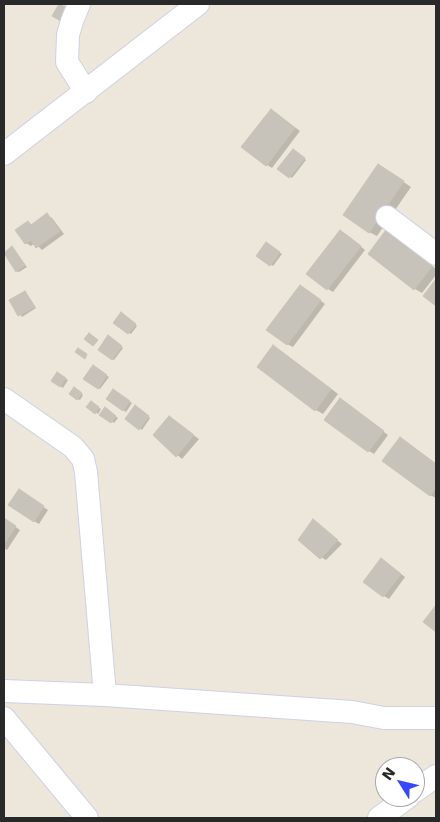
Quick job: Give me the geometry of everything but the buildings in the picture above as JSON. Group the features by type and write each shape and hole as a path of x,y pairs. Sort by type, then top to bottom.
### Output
{"street":[{"path":"79,4 68,35 67,62 86,92"},
{"path":"4,154 86,92 186,7"},
{"path":"387,217 436,254"},
{"path":"4,400 73,447 83,459 86,472 105,694"},
{"path":"4,691 105,694 352,712 384,718 436,718"},
{"path":"4,718 87,818"},
{"path":"425,784 436,776"},
{"path":"379,818 394,807"}]}
